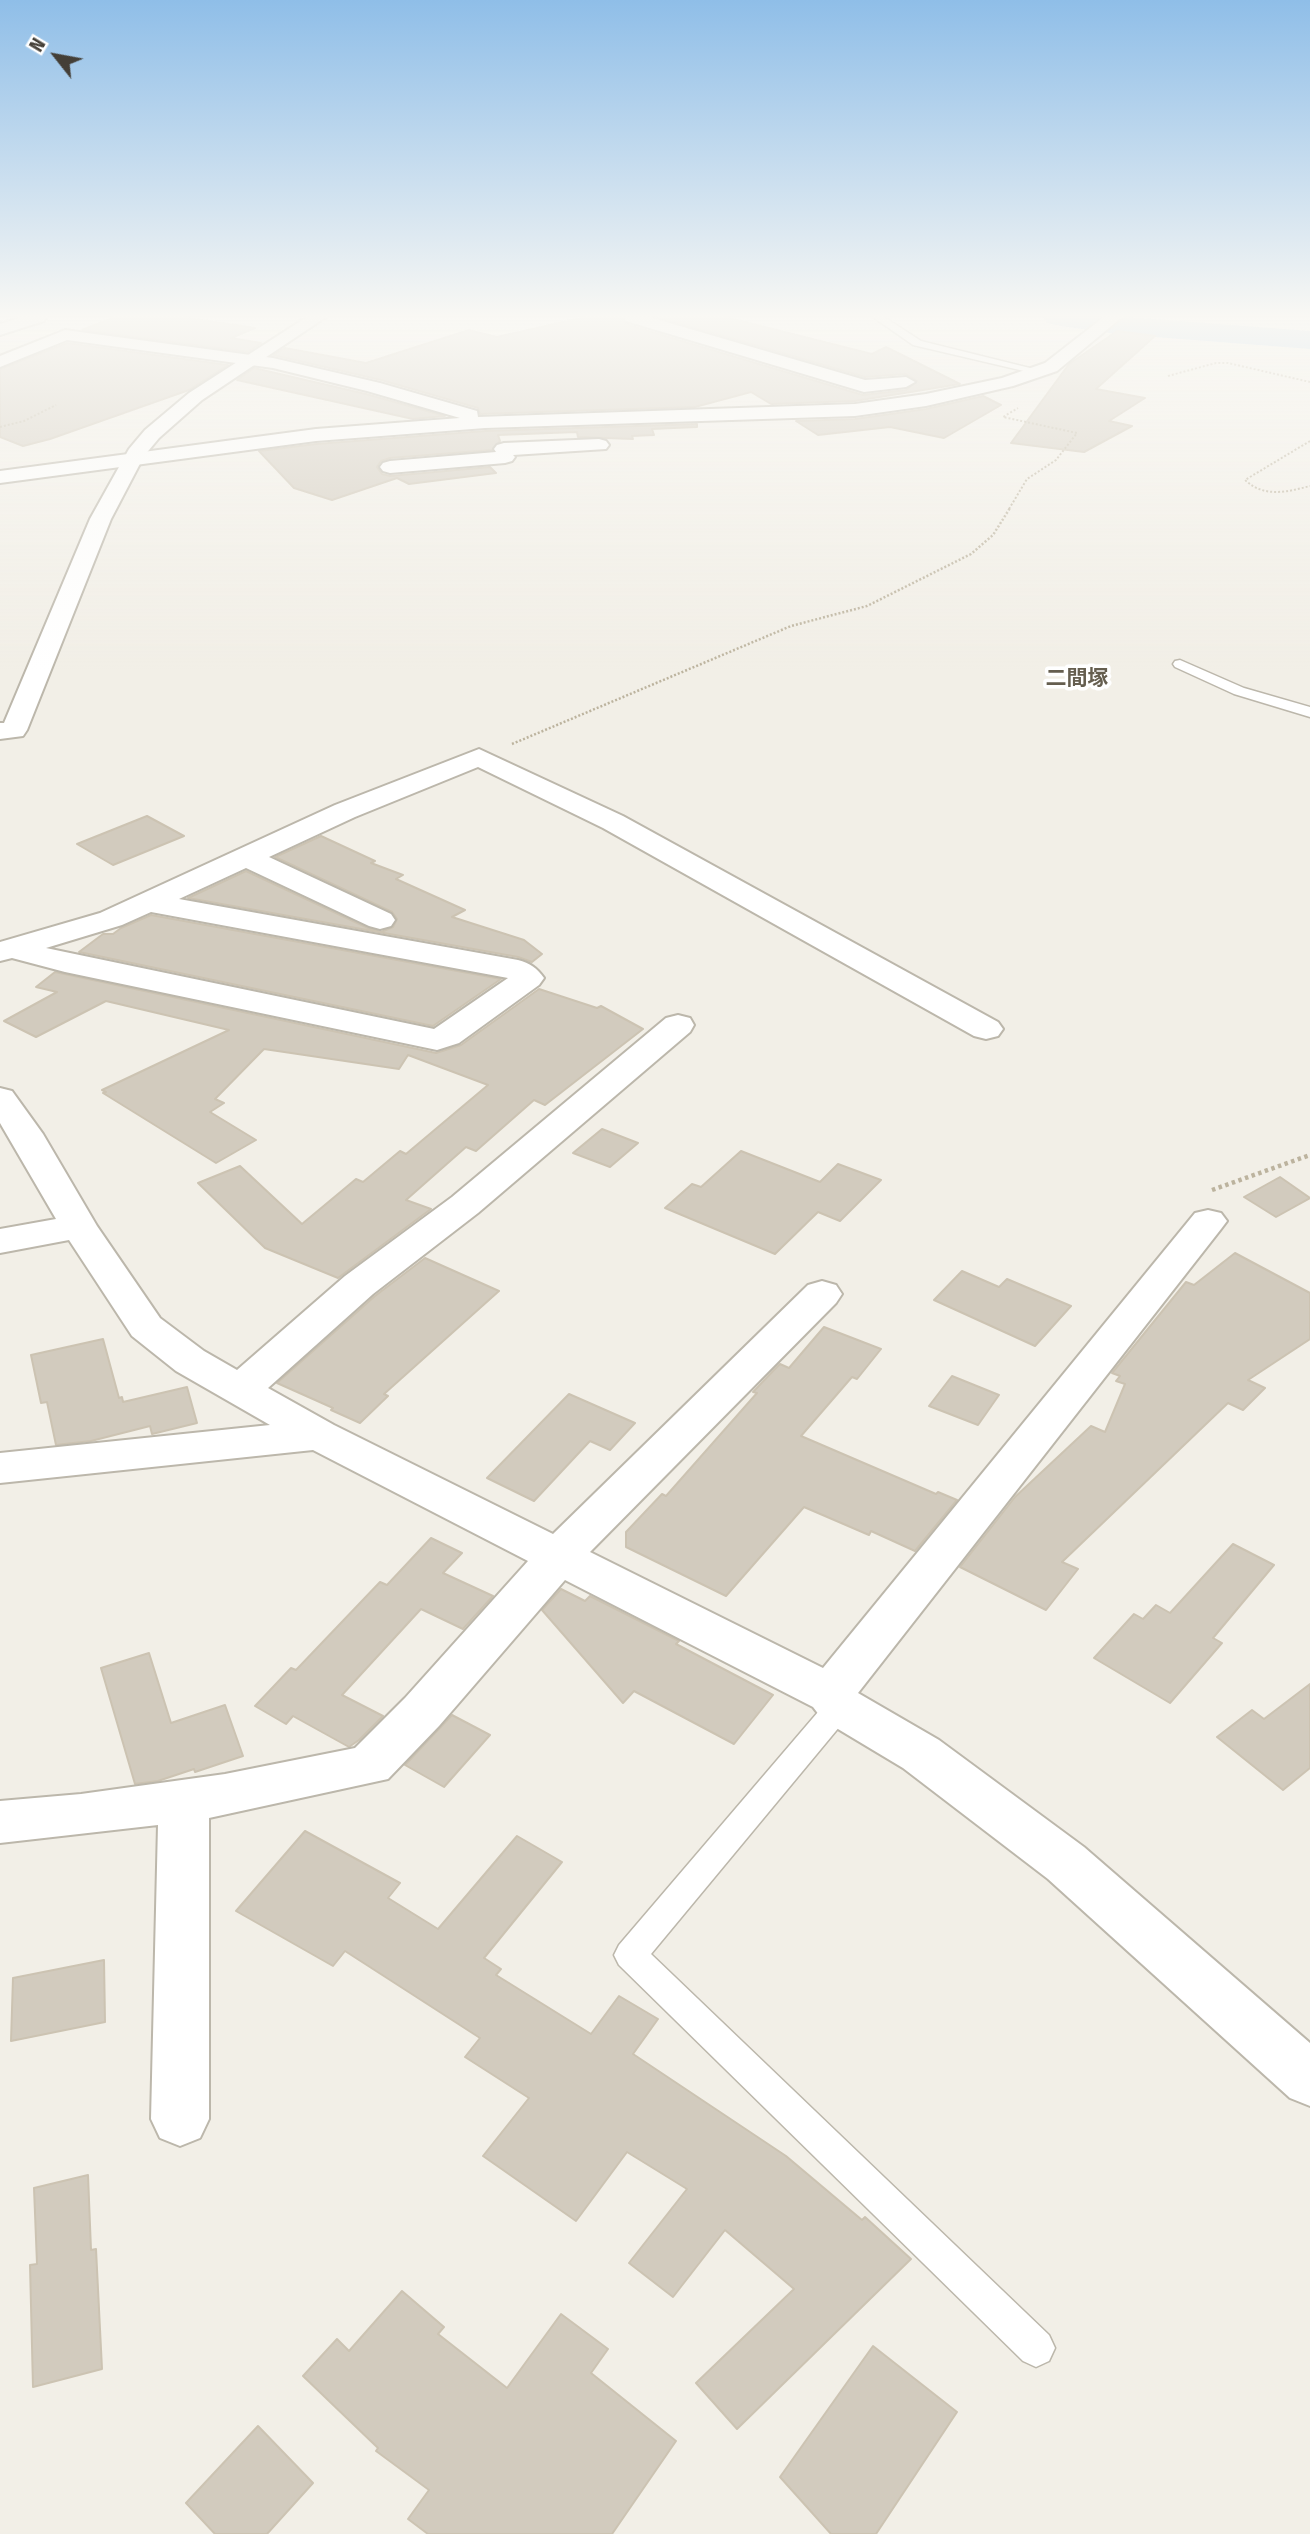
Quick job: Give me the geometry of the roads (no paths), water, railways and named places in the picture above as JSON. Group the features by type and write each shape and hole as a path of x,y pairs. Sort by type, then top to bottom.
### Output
{"street":[{"path":"0,731 14,730 101,520 134,458 154,435"},
{"path":"0,477 314,435"},
{"path":"362,435 406,485"},
{"path":"497,435 506,459"},
{"path":"390,467 506,459 599,445"},
{"path":"6,951 111,919 356,806 479,757 613,822 986,1029"},
{"path":"244,856 380,920"},
{"path":"6,951 437,1040 447,1036 528,978 517,970 147,902"},
{"path":"241,1389 359,1285 465,1205 678,1025"},
{"path":"0,1098 25,1134 79,1227 146,1327 190,1361 319,1435 835,1700 921,1754 1066,1863 1305,2066"},
{"path":"835,1700 1208,1221"},
{"path":"0,1241 79,1227"},
{"path":"0,1822 80,1815 184,1801 370,1765 422,1712 559,1556 822,1294"},
{"path":"0,1468 319,1435"},
{"path":"180,2119 184,1801"}],"lane":[{"path":"1180,664 1239,691 1310,712"},
{"path":"835,1700 630,1955 1037,2348"}],"district":[{"name":"二間塚","path":"1077,679"}]}
